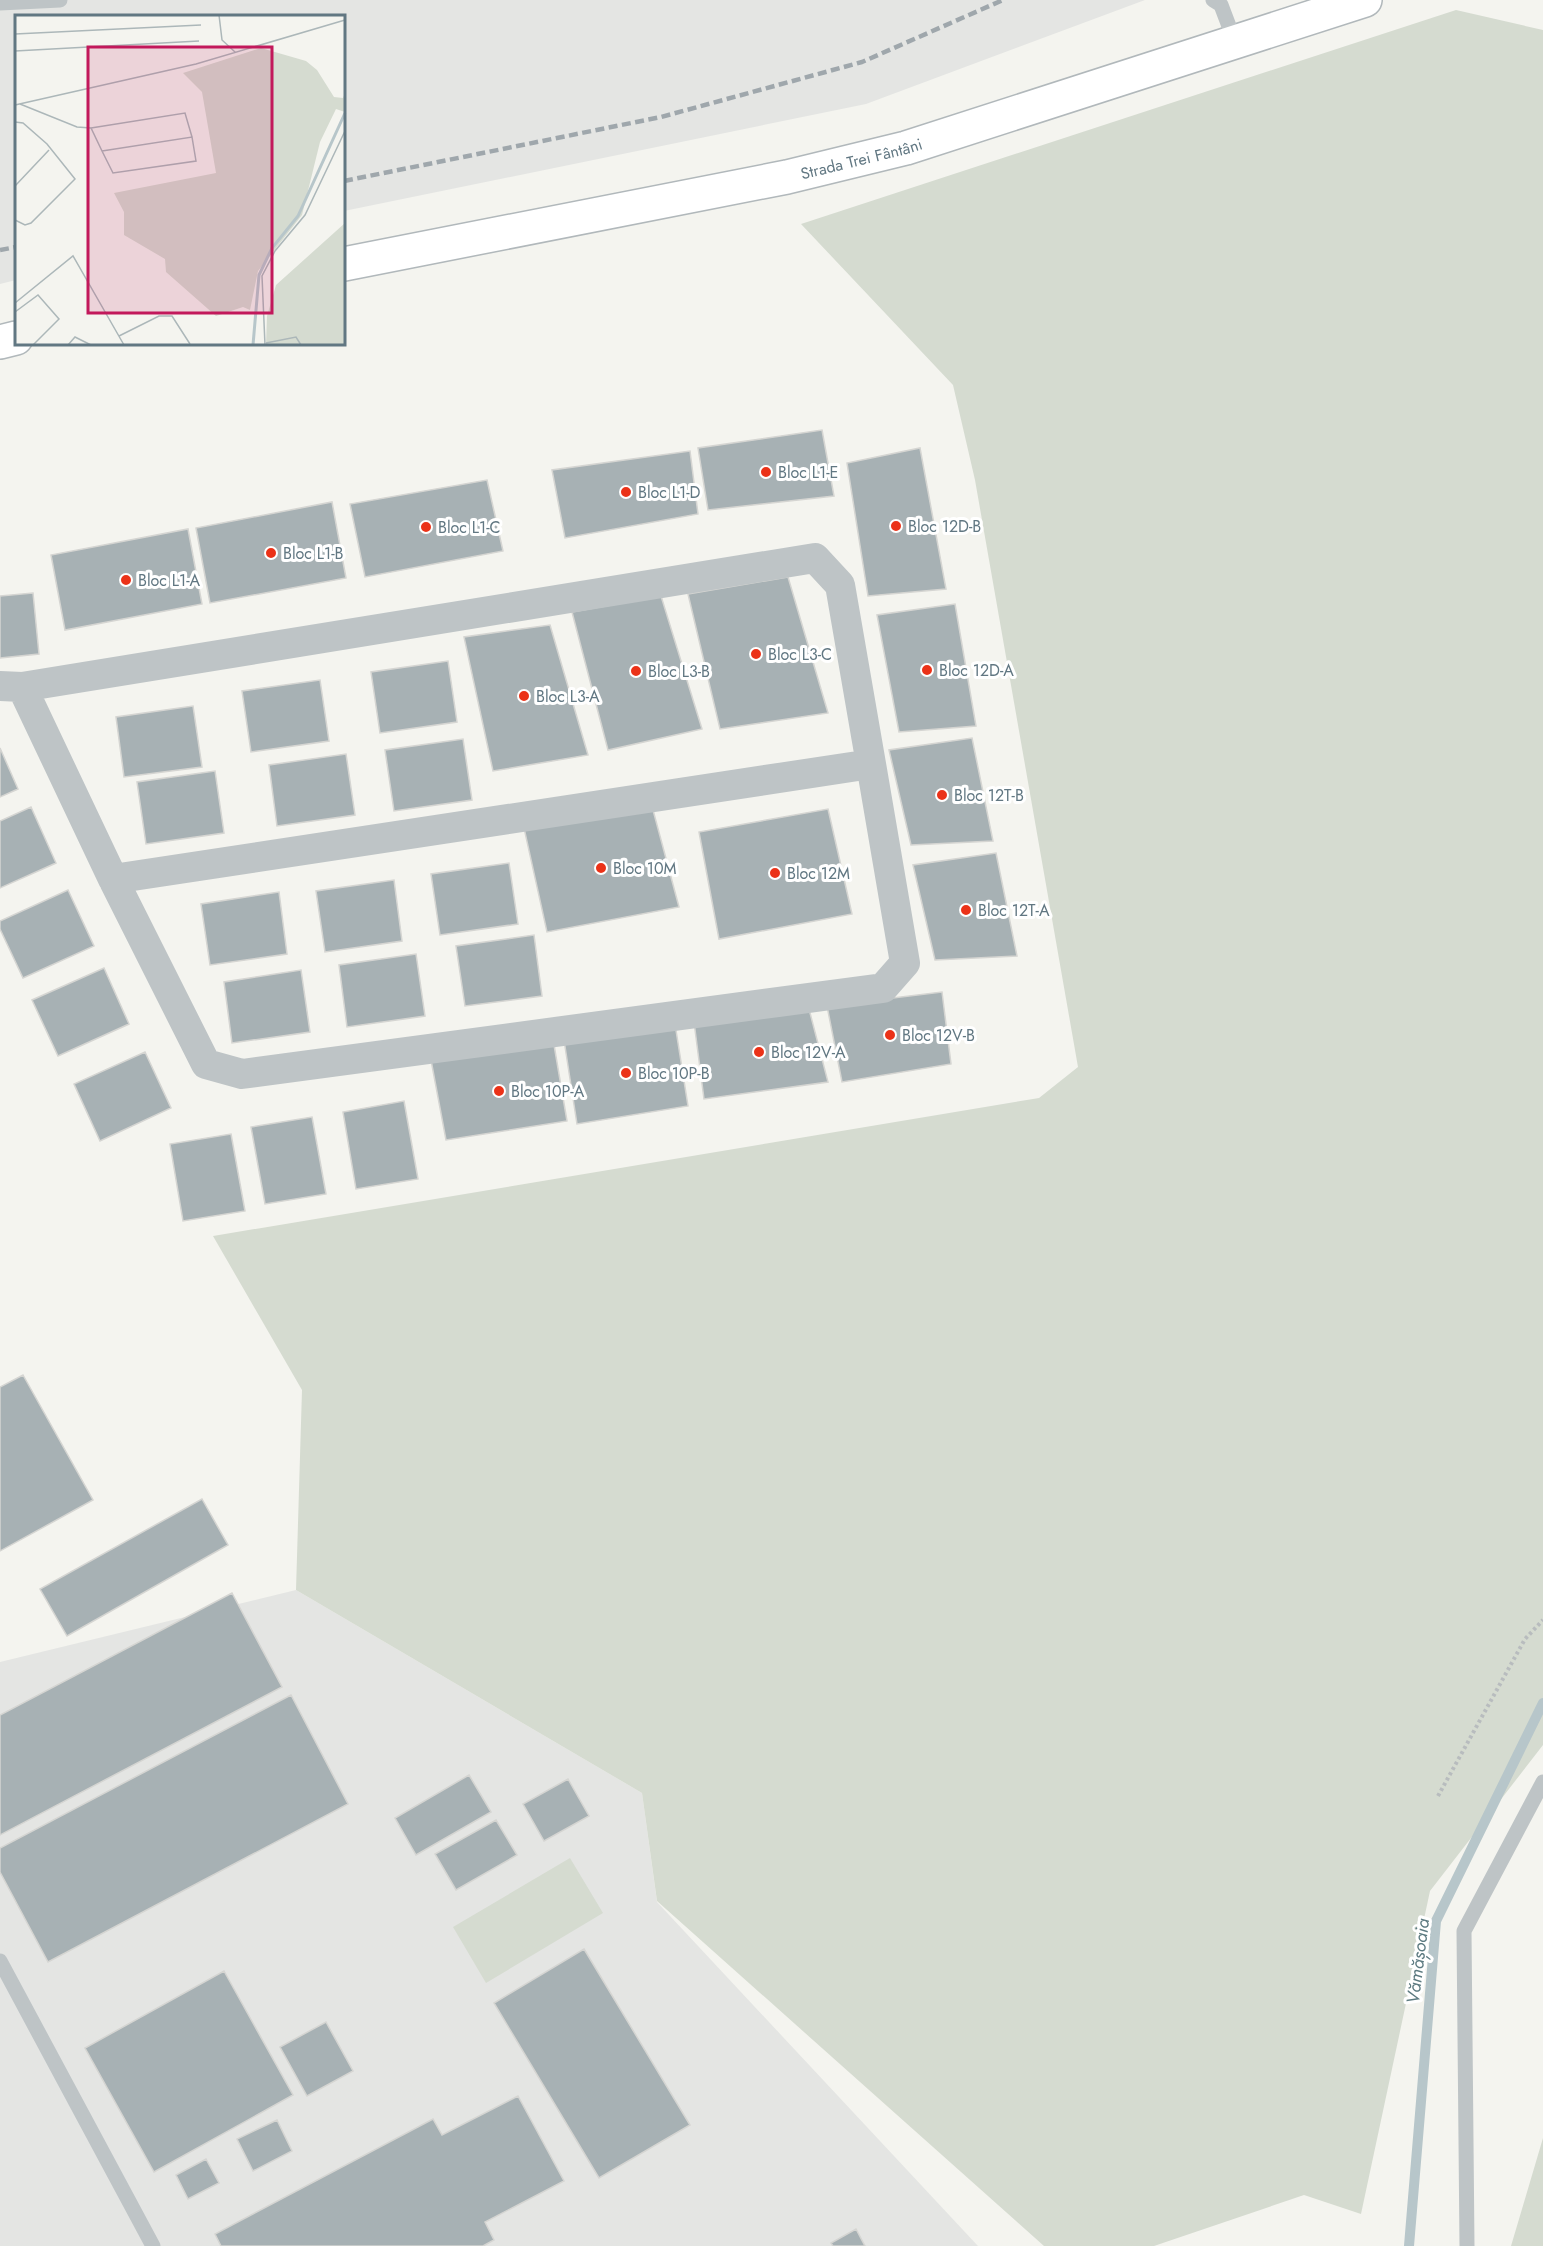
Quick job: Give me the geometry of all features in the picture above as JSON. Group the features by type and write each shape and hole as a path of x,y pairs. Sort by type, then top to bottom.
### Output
{"main road":[{"name":"Strada Trei Fântâni","path":"345,264 787,177 884,153 1047,104 1365,0"},
{"path":"0,342 15,338"}],"street":[{"path":"815,558 840,585 905,963 883,988 243,1074 206,1064 113,879 11,686 815,558"},
{"path":"113,879 871,764"}],"lane":[{"path":"0,3 60,0"},
{"path":"1213,0 1221,5 1235,42"},
{"path":"1467,2246 1464,1931 1543,1782"},
{"path":"0,1961 153,2246"}],"path":[{"path":"1438,1796 1525,1639 1543,1620"}],"shaded area":[{"path":"0,0 1145,0 866,104 345,211 345,15 15,15 15,280 0,284"},
{"path":"1456,10 1543,30 1543,1745 1430,1891 1361,2214 1304,2195 1154,2246 1044,2246 657,1901 642,1793 296,1590 302,1390 213,1236 1039,1098 1078,1067 975,480 953,385 801,224"},
{"path":"296,1590 642,1793 657,1902 978,2246 0,2246 0,1662"},
{"path":"570,1858 603,1913 486,1983 453,1927"},
{"path":"1543,2138 1543,2246 1511,2246"}],"building":[{"name":"Bloc L1-E","path":"822,430 834,496 708,510 698,448"},
{"name":"Bloc 12D-B","path":"920,448 946,589 868,596 847,463"},
{"name":"Bloc L1-D","path":"690,451 698,514 565,538 552,470"},
{"name":"Bloc L1-C","path":"487,480 503,551 365,577 350,504"},
{"name":"Bloc L1-B","path":"332,502 346,578 210,603 196,528"},
{"name":"Bloc L1-A","path":"188,529 202,604 65,630 51,555"},
{"name":"Bloc L3-C","path":"788,577 828,713 720,729 688,594"},
{"path":"33,593 39,654 0,658 0,596"},
{"name":"Bloc L3-B","path":"661,596 702,729 608,750 572,612"},
{"name":"Bloc 12D-A","path":"955,604 976,726 899,732 877,615"},
{"name":"Bloc L3-A","path":"550,625 588,755 493,771 464,637"},
{"path":"448,661 457,722 380,733 371,672"},
{"path":"320,680 329,741 251,752 242,691"},
{"path":"193,706 202,767 124,777 116,717"},
{"name":"Bloc 12T-B","path":"972,738 993,841 911,845 889,750"},
{"path":"463,739 472,800 394,811 385,750"},
{"path":"0,748 18,789 0,797"},
{"path":"346,754 355,815 277,826 269,765"},
{"path":"215,771 224,833 146,844 137,782"},
{"path":"31,807 56,863 0,888 0,821"},
{"name":"Bloc 12M","path":"828,809 852,914 719,939 699,832"},
{"name":"Bloc 10M","path":"653,810 679,907 547,932 524,828"},
{"name":"Bloc 12T-A","path":"996,853 1017,956 935,960 913,865"},
{"path":"509,863 518,924 440,935 431,874"},
{"path":"394,880 402,941 325,952 316,891"},
{"path":"68,890 94,946 23,978 0,929 0,921"},
{"path":"279,892 287,954 210,965 201,904"},
{"path":"534,935 542,996 465,1006 456,946"},
{"path":"416,954 425,1016 347,1027 339,965"},
{"path":"104,968 129,1024 58,1056 32,1000"},
{"path":"301,970 310,1032 232,1043 224,982"},
{"name":"Bloc 12V-B","path":"942,992 951,1064 842,1082 827,1006"},
{"name":"Bloc 12V-A","path":"809,1009 828,1082 704,1099 694,1022"},
{"name":"Bloc 10P-B","path":"675,1024 688,1106 577,1124 564,1040"},
{"name":"Bloc 10P-A","path":"553,1039 567,1121 446,1140 431,1060"},
{"path":"145,1052 171,1108 100,1141 74,1084"},
{"path":"404,1101 418,1179 356,1189 343,1112"},
{"path":"312,1117 326,1194 265,1204 251,1127"},
{"path":"231,1134 245,1211 183,1221 170,1144"},
{"path":"23,1375 93,1500 0,1551 0,1387"},
{"path":"202,1499 228,1545 67,1636 40,1589"},
{"path":"232,1593 282,1687 0,1835 0,1715"},
{"path":"291,1695 348,1804 48,1962 0,1872 0,1848"},
{"path":"469,1775 491,1812 416,1855 395,1818"},
{"path":"568,1779 589,1816 544,1841 523,1804"},
{"path":"496,1820 517,1855 456,1890 435,1854"},
{"path":"584,1949 690,2125 599,2178 494,2003"},
{"path":"224,1971 293,2095 154,2172 85,2048"},
{"path":"326,2022 353,2071 307,2096 280,2047"},
{"path":"518,2096 564,2181 485,2222 494,2240 483,2246 221,2246 215,2234 433,2119 442,2135"},
{"path":"277,2120 292,2151 253,2171 237,2139"},
{"path":"206,2159 219,2183 188,2199 176,2175"},
{"path":"856,2229 865,2246 833,2246 831,2243"}],"waterway":[{"name":"Vămășoaia","path":"1409,2246 1436,1921 1543,1703"}],"railway":[{"path":"345,181 661,117 862,62 1003,0"},
{"path":"0,250 15,247"}],"place":[{"name":"Bloc L1-E","path":"766,472"},
{"name":"Bloc L1-D","path":"626,492"},
{"name":"Bloc 12D-B","path":"896,526"},
{"name":"Bloc L1-C","path":"426,527"},
{"name":"Bloc L1-B","path":"271,553"},
{"name":"Bloc L1-A","path":"126,580"},
{"name":"Bloc L3-C","path":"756,654"},
{"name":"Bloc 12D-A","path":"927,670"},
{"name":"Bloc L3-B","path":"636,671"},
{"name":"Bloc L3-A","path":"524,696"},
{"name":"Bloc 12T-B","path":"942,795"},
{"name":"Bloc 10M","path":"601,868"},
{"name":"Bloc 12M","path":"775,873"},
{"name":"Bloc 12T-A","path":"966,910"},
{"name":"Bloc 12V-B","path":"890,1035"},
{"name":"Bloc 12V-A","path":"759,1052"},
{"name":"Bloc 10P-B","path":"626,1073"},
{"name":"Bloc 10P-A","path":"499,1091"}]}
